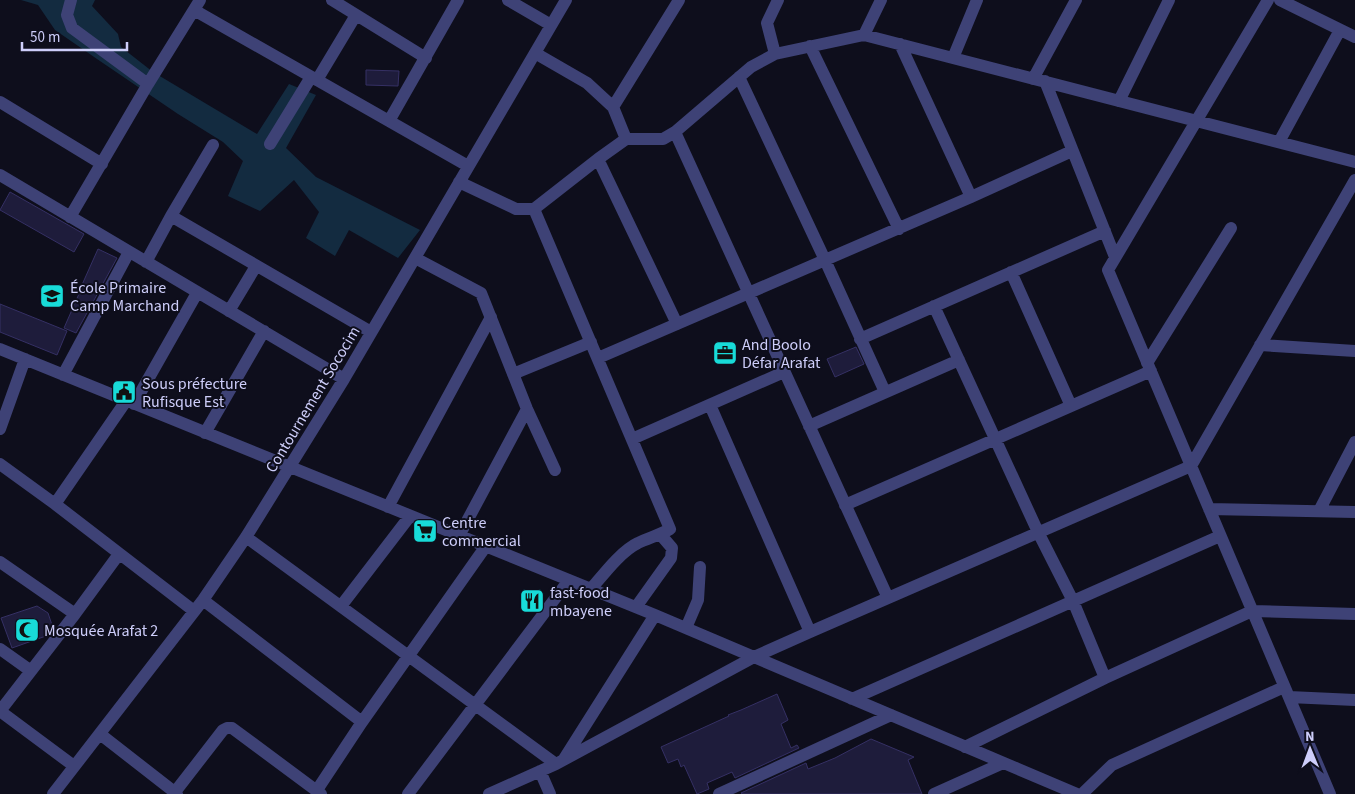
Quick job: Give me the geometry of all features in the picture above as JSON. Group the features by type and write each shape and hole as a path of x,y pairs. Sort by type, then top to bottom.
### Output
{"street":[{"path":"71,0 67,14 72,28 148,84"},
{"path":"332,0 426,58"},
{"path":"389,121 458,0"},
{"path":"508,0 551,25"},
{"name":"Contournement Sococim","path":"53,794 203,600 246,537 344,379 566,0"},
{"path":"613,107 679,0"},
{"path":"775,54 767,23 778,0"},
{"path":"864,34 881,0"},
{"path":"953,58 977,0"},
{"path":"1076,0 1039,80 1072,152 1115,257"},
{"path":"1119,101 1169,0"},
{"path":"1268,0 1108,270 1330,794"},
{"path":"1280,0 1355,37"},
{"path":"70,217 197,5 314,79 468,166"},
{"path":"270,144 356,15"},
{"path":"1279,142 1340,30"},
{"path":"459,182 516,209 534,209 626,139 663,139 675,132 751,67 775,54 864,34 1355,162"},
{"path":"900,44 971,197"},
{"path":"810,46 899,229"},
{"path":"535,53 587,83 613,107 626,139"},
{"path":"739,77 885,392"},
{"path":"0,102 102,164"},
{"path":"675,132 888,598"},
{"path":"146,262 171,216 214,145"},
{"path":"598,358 899,229 1072,152"},
{"path":"598,159 677,324"},
{"path":"0,175 344,379"},
{"path":"489,794 560,763 754,658 1191,466 1355,180"},
{"path":"534,209 670,529 637,543 627,550 590,589"},
{"path":"171,216 371,332"},
{"path":"845,505 1072,406 1149,367 1230,228"},
{"path":"860,339 1105,231"},
{"path":"63,375 129,252"},
{"path":"414,258 481,294 527,409 555,470"},
{"path":"229,311 256,266"},
{"path":"1011,272 1072,406"},
{"path":"55,504 130,402 197,293"},
{"path":"934,306 1038,532 1073,601 1105,678"},
{"path":"388,507 491,317"},
{"path":"205,433 264,331"},
{"path":"514,374 591,342"},
{"path":"1260,345 1355,351"},
{"path":"0,349 636,607 1077,794"},
{"path":"0,429 25,359"},
{"path":"809,426 959,360"},
{"path":"632,439 784,372"},
{"path":"710,405 810,632"},
{"path":"458,536 527,409"},
{"path":"1319,511 1353,448"},
{"path":"0,464 194,611"},
{"path":"1209,509 1355,512"},
{"path":"341,606 410,516"},
{"path":"636,607 671,558 672,548 660,534"},
{"path":"852,699 1220,536"},
{"path":"246,537 475,705 560,763"},
{"path":"100,734 176,793 224,730 232,728 319,792 362,722 486,546"},
{"path":"74,766 0,711 119,554"},
{"path":"1,565 75,614"},
{"path":"686,628 698,600 700,567"},
{"path":"408,794 569,580"},
{"path":"203,600 362,722"},
{"path":"965,747 1105,678 1252,611 1355,614"},
{"path":"560,763 655,615"},
{"path":"0,649 31,671"},
{"path":"1082,794 1112,764 1287,692 1355,700"},
{"path":"719,794 892,715"},
{"path":"934,794 1003,763"},
{"path":"540,772 550,794"}],"water":[{"path":"21,0 95,0 92,6 118,34 121,47 153,72 257,134 289,84 316,95 286,148 316,177 420,230 398,258 349,230 335,256 306,238 319,212 294,180 260,211 228,196 243,161 223,142 178,114 55,30 38,5"}],"building":[{"path":"366,70 399,71 398,86 366,85"},
{"path":"10,192 84,234 74,252 0,210"},
{"path":"98,249 117,258 76,333 64,328"},
{"path":"0,304 67,331 57,355 0,332"},
{"path":"856,347 864,364 835,377 827,359"},
{"name":"Mosquée Arafat 2","path":"37,606 48,613 52,625 46,636 12,648 1,618"},
{"path":"777,694 788,720 781,724 791,748 797,745 799,748 735,778 732,772 707,783 709,789 697,794 684,765 681,767 678,759 668,763 661,747"},
{"path":"871,739 914,757 908,760 922,794 741,793 806,763 808,769 835,758"}],"place":[{"name":"École Primaire Camp Marchand","path":"52,296"},
{"name":"And Boolo Défar Arafat","path":"725,353"},
{"name":"Sous préfecture Rufisque Est","path":"124,392"},
{"name":"Centre commercial","path":"425,531"},
{"name":"fast-food mbayene","path":"532,601"},
{"name":"Mosquée Arafat 2","path":"27,630"}]}
